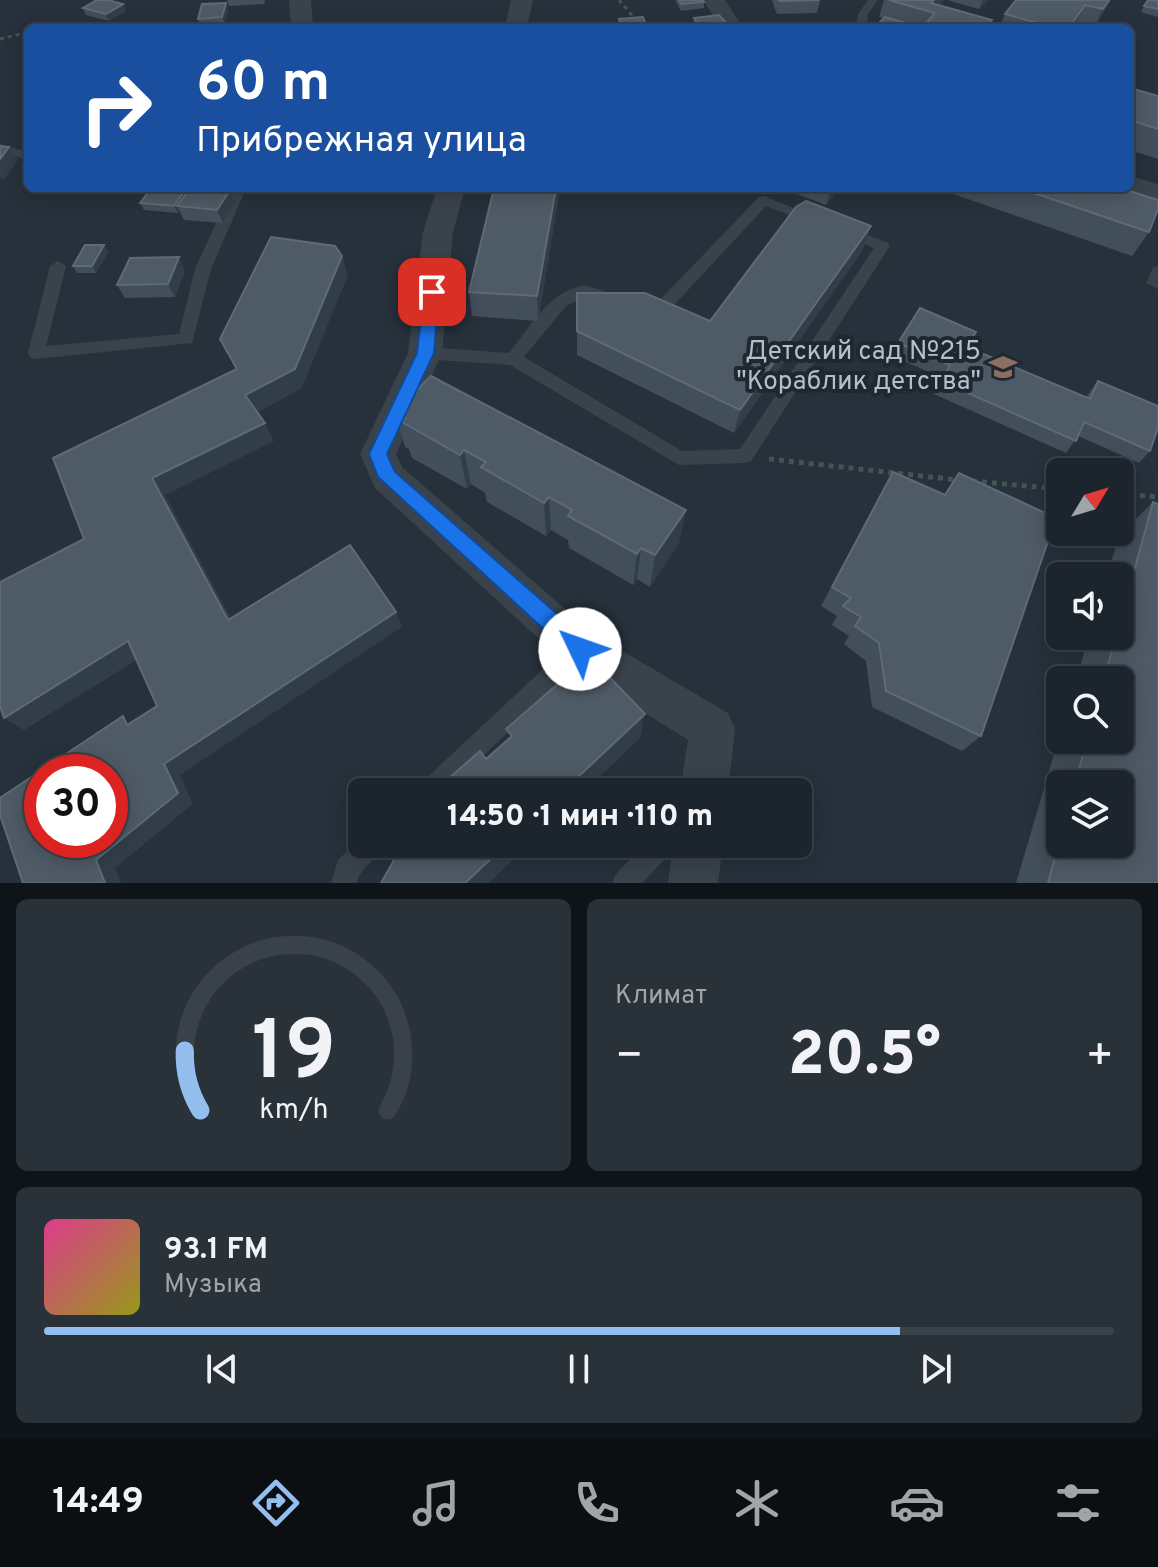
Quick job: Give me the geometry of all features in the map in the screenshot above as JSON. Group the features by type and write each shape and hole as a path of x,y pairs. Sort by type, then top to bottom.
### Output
{"street":[{"path":"300,0 302,24"},
{"path":"517,24 522,0"},
{"path":"714,0 729,24"},
{"path":"1134,185 1158,193"},
{"path":"450,192 438,232 425,353 378,454 388,477 580,649 712,729 706,778"},
{"path":"693,883 696,858"}],"lane":[{"path":"862,24 863,14 873,0"},
{"path":"0,148 24,155"},
{"path":"58,266 36,353 186,339 203,269 237,192"},
{"path":"425,353 513,359 679,458 745,456 883,246 764,200 656,314 584,291 560,302 513,359"},
{"path":"1158,271 1154,283 1158,284"},
{"path":"443,778 580,649"},
{"path":"344,883 347,869 358,858"},
{"path":"625,883 649,858"}],"path":[{"path":"619,0 640,24"},
{"path":"0,39 24,33"},
{"path":"745,456 833,469 1046,488"},
{"path":"1134,495 1158,497"}],"building":[{"path":"97,0 123,4 106,14 83,8"},
{"path":"679,0 703,0 704,2 681,4"},
{"path":"889,0 934,0 931,3 992,20 989,24 925,24 935,13"},
{"path":"1016,0 1109,0 1103,9 1085,5 1072,24 1041,24 1005,14"},
{"path":"1148,0 1158,1 1158,9 1144,6"},
{"path":"226,3 222,17 198,19 202,4"},
{"path":"719,15 727,24 698,24 694,18"},
{"path":"643,17 646,24 621,24 619,19"},
{"path":"885,17 909,24 878,24"},
{"path":"1134,89 1158,96 1158,129 1134,121"},
{"path":"0,146 9,147 0,159"},
{"path":"148,192 183,193 174,206 140,203"},
{"path":"187,192 229,192 217,210 177,206"},
{"path":"493,192 555,192 537,296 469,292"},
{"path":"1031,192 1133,192 1158,200 1158,209 1149,232"},
{"path":"806,201 871,226 740,410 577,331 577,293 645,293 710,321 796,207"},
{"path":"271,237 335,246 342,256 295,369 245,395 265,423 152,478 228,620 350,545 396,612 164,764 178,793 128,834 128,754 66,754 123,716 127,725 157,706 128,641 4,718 0,706 0,582 84,539 53,458 237,369 220,339"},
{"path":"85,245 104,245 92,266 73,266"},
{"path":"179,257 168,284 117,285 130,258"},
{"path":"920,308 976,332 967,347 1090,399 1098,381 1158,406 1158,428 1150,451 1084,422 1076,441 941,381 950,365 898,343"},
{"path":"431,376 686,510 655,555 641,548 637,554 568,516 572,510 549,497 544,503 481,467 486,462 464,450 460,455 402,422 406,418 395,411"},
{"path":"893,472 945,495 959,473 1046,513 1046,546 981,736 886,691 879,643 855,626 861,617 843,606 851,598 832,587"},
{"path":"1153,502 1158,504 1158,883 1048,883 1055,858 1134,858 1134,770 1079,770 1083,754 1134,754 1134,666 1108,666 1112,650 1134,650 1134,572"},
{"path":"596,663 645,714 577,778 449,778 480,751 486,759 512,736 506,729 576,668 582,674"},
{"path":"24,782 24,858 98,858 96,860 105,883 23,883 0,815 0,798"},
{"path":"395,858 492,858 465,883 381,883"}],"place":[{"name":"Детский сад №215 \"Кораблик детства\"","path":"1003,367"}],"route":[{"path":"432,292 425,353 378,454 388,477 580,649"}]}
